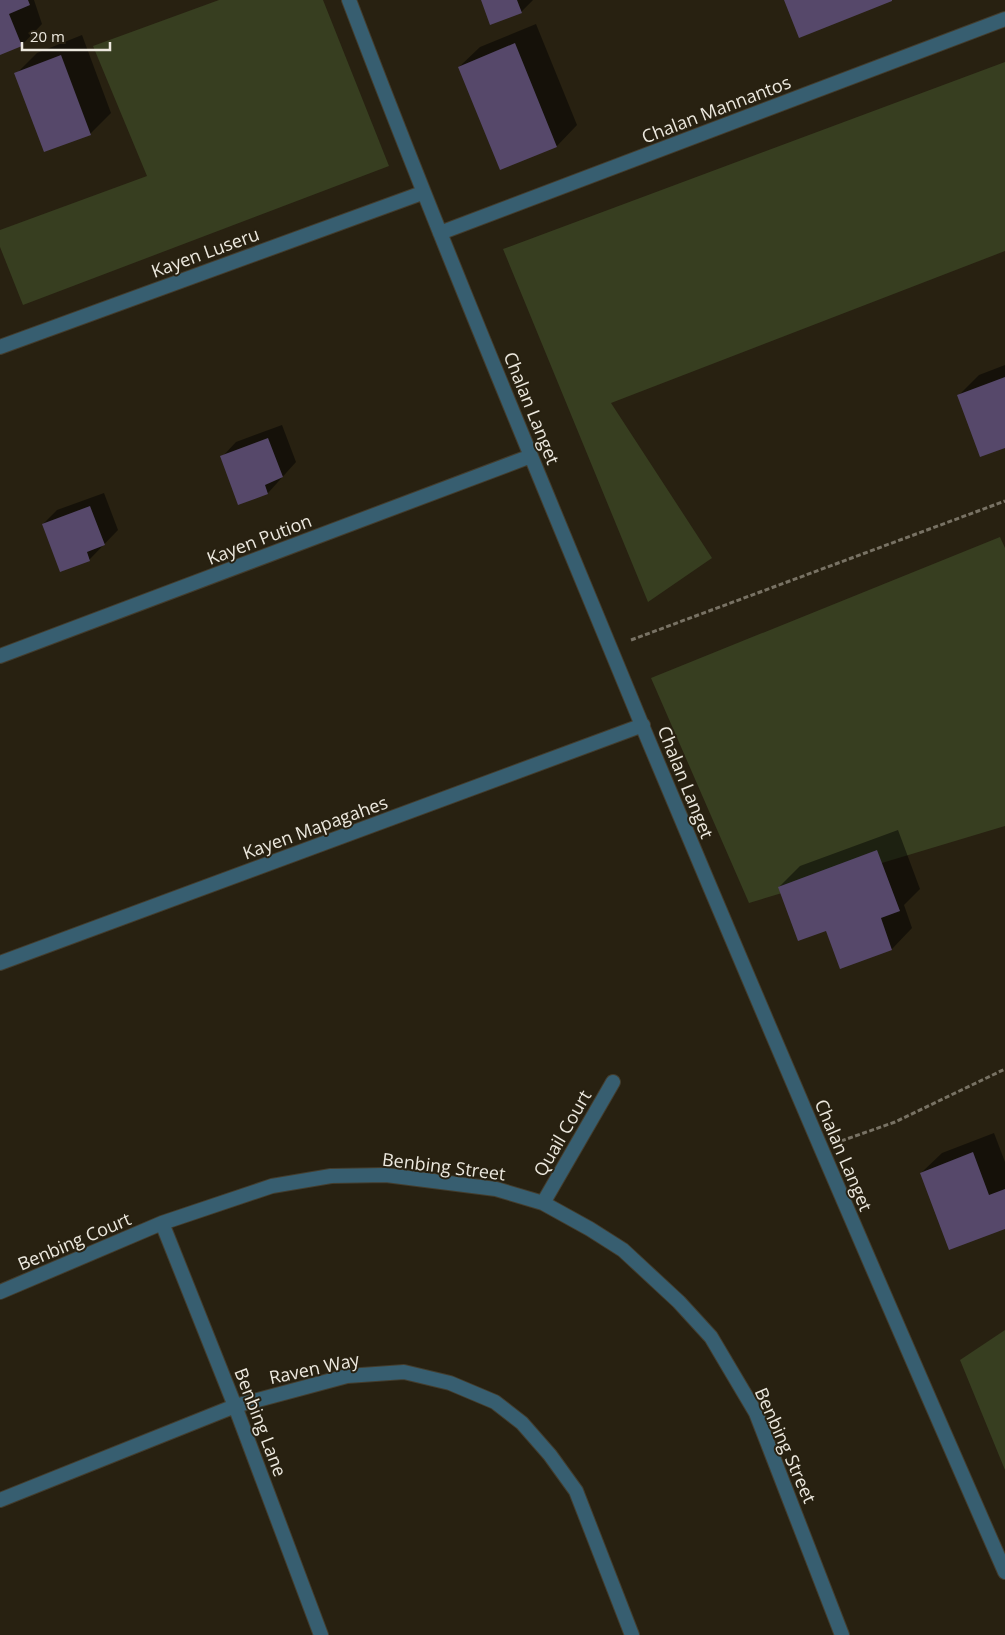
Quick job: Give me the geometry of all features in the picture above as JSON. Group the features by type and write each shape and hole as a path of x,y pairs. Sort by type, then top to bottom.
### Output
{"street":[{"name":"Chalan Langet","path":"348,0 422,193 609,648 820,1147 1005,1572"},
{"name":"Chalan Mannantos","path":"440,233 1005,19"},
{"name":"Kayen Luseru","path":"1,345 422,193"},
{"name":"Kayen Pution","path":"0,656 531,456"},
{"name":"Kayen Mapagahes","path":"0,963 642,725"},
{"name":"Quail Court","path":"543,1203 614,1082"},
{"name":"Benbing Street","path":"162,1223 272,1186 331,1176 386,1175 496,1189 543,1203 590,1228 623,1250 679,1302 710,1337 756,1413 842,1635"},
{"name":"Benbing Court","path":"0,1292 162,1223"},
{"name":"Benbing Lane","path":"162,1223 235,1406 321,1635"},
{"name":"Raven Way","path":"0,1500 235,1406 347,1376 404,1372 450,1383 495,1402 522,1423 550,1455 576,1491 632,1635"}],"path":[{"path":"609,648 1005,501"},
{"path":"820,1147 895,1122 1005,1069"}],"green space":[{"path":"219,0 323,0 389,166 23,305 0,247 0,230 147,176 93,46"},
{"path":"1005,62 1005,251 611,403 712,558 648,602 503,249"},
{"path":"1000,537 1005,548 1005,826 749,903 651,678"},
{"path":"1005,1330 1005,1470 960,1360"}],"building":[{"path":"0,0 28,0 30,5 9,14 22,46 0,55"},
{"path":"481,0 517,0 522,13 490,25"},
{"path":"784,0 892,0 892,1 799,38"},
{"path":"515,43 557,147 500,170 458,67"},
{"path":"61,55 91,135 44,152 14,73"},
{"path":"1005,377 1005,448 980,457 957,395"},
{"path":"268,438 283,477 265,485 268,494 238,505 220,456"},
{"path":"90,506 105,545 87,552 90,561 60,572 42,524"},
{"path":"877,850 900,911 881,918 892,950 840,969 826,931 798,941 778,887"},
{"path":"973,1152 989,1195 1005,1189 1005,1229 949,1250 920,1173"}]}
